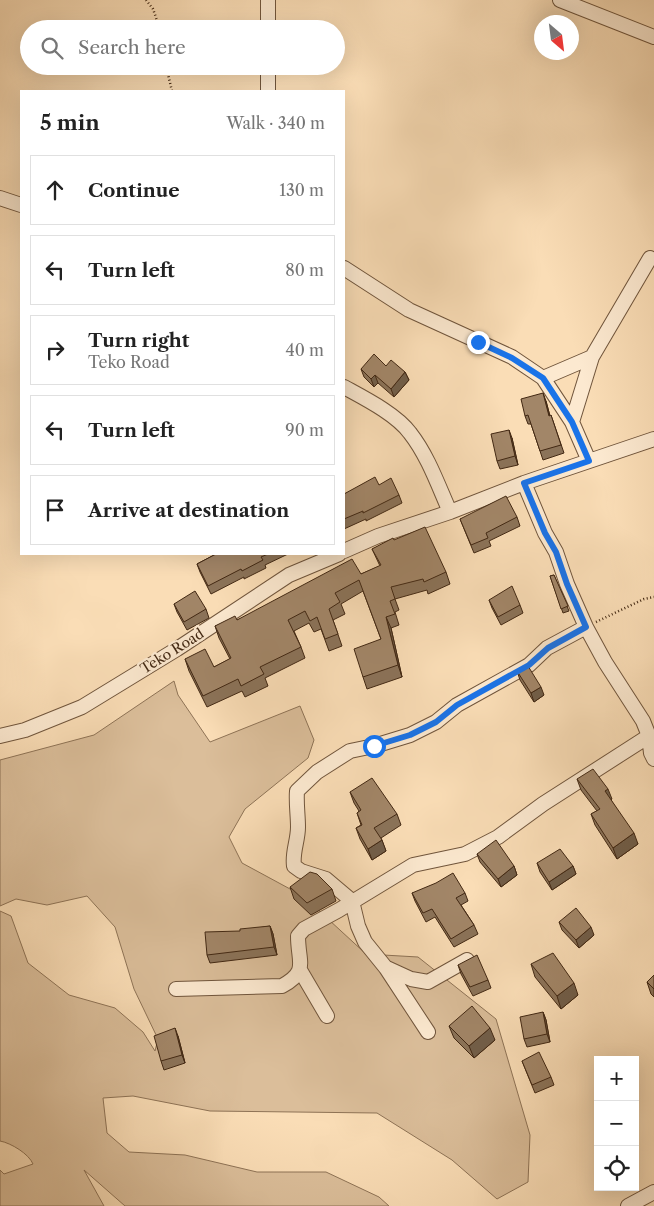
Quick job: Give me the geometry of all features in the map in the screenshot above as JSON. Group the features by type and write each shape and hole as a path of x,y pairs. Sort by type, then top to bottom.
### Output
{"street":[{"path":"268,0 268,20"},
{"path":"560,0 654,37"},
{"path":"268,75 268,90"},
{"path":"0,198 20,204"},
{"path":"572,422 592,357 650,258"},
{"path":"345,269 409,310 512,358 543,378 572,422 589,461"},
{"path":"543,378 592,357"},
{"path":"345,388 381,408 409,431 421,449 450,512"},
{"path":"345,551 378,536 450,512 524,483 654,439"},
{"path":"524,483 545,533 556,552 567,584 586,627 605,662 643,721 649,736 651,753 654,759"},
{"name":"Teko Road","path":"0,736 25,730 82,707 177,650 290,576 336,555"},
{"path":"428,1032 386,968 365,942 358,926 352,901 326,879 301,871 294,866 293,855 298,828 297,791 317,772 350,751 410,735 436,722 457,705 529,665 548,648 586,627"},
{"path":"327,1016 300,970 298,936 304,929 413,865 465,854 498,837 543,804 649,736"},
{"path":"386,968 410,979 428,982 467,960"},
{"path":"176,989 282,986 295,979 300,970"},
{"path":"628,1206 654,1192"}],"path":[{"path":"146,0 153,8 157,20"},
{"path":"168,75 172,90"},
{"path":"586,627 654,596"}],"shaded area":[{"path":"174,681 178,695 210,742 300,706 314,740 308,758 245,809 229,837 242,863 303,896 366,954 418,957 496,1019 530,1135 528,1182 497,1199 452,1160 377,1113 210,1111 133,1096 103,1098 107,1133 129,1152 185,1155 257,1172 326,1172 379,1197 389,1206 125,1206 84,1170 104,1206 0,1206 0,1170 4,1174 33,1164 28,1156 9,1144 0,1141 0,911 11,916 28,963 69,995 115,1008 143,1032 155,1051 158,1039 134,989 115,927 87,896 47,905 16,899 0,906 0,760 94,735"}],"building":[{"path":"374,354 386,366 391,360 405,372 391,389 375,375 371,379 361,369"},
{"path":"543,393 549,416 551,415 561,445 540,451 528,415 525,416 521,399"},
{"path":"509,430 515,456 497,461 491,434"},
{"path":"375,477 379,485 391,478 399,495 363,513 363,511 345,519 345,493"},
{"path":"506,496 517,517 486,533 488,538 471,545 460,519"},
{"path":"425,527 446,572 424,582 423,579 391,587 395,599 390,601 395,614 386,617 398,665 363,677 354,649 381,639 359,580 335,593 340,602 329,609 338,634 325,639 317,617 310,621 305,611 288,620 301,647 260,667 264,674 241,686 238,679 203,696 185,659 205,649 214,667 231,658 215,626 235,616 237,620 352,559 361,574 381,565 372,549 393,538 394,540"},
{"path":"214,555 266,555 261,557 263,560 208,586 197,564"},
{"path":"554,575 568,606 561,609 550,576"},
{"path":"512,586 520,605 498,617 489,600"},
{"path":"195,591 206,609 184,622 174,604"},
{"path":"528,666 541,687 531,693 517,671"},
{"path":"593,769 608,789 605,791 634,833 613,848 591,814 600,809 577,779"},
{"path":"372,778 397,814 374,828 382,840 368,849 356,828 362,825 357,813 361,810 350,792"},
{"path":"496,840 514,866 498,879 477,854"},
{"path":"560,849 573,866 549,882 537,863"},
{"path":"310,872 317,874 332,889 307,903 290,887"},
{"path":"453,873 465,893 456,898 474,925 451,939 432,909 423,913 412,893 436,883"},
{"path":"576,908 591,927 576,940 559,922"},
{"path":"270,926 274,947 207,955 205,932 240,931 240,929"},
{"path":"553,953 574,983 557,996 531,964"},
{"path":"477,955 488,980 470,987 458,965"},
{"path":"654,975 654,989 647,982"},
{"path":"472,1006 490,1028 469,1046 449,1026"},
{"path":"543,1012 547,1034 524,1039 520,1017"},
{"path":"175,1028 182,1055 161,1061 154,1036"},
{"path":"539,1052 551,1077 532,1085 522,1061"}],"route":[{"path":"374,746 410,735 436,722 457,705 529,665 548,648 586,627 567,584 556,552 545,533 524,483 589,461 572,422 543,378 512,358 478,342"}]}
